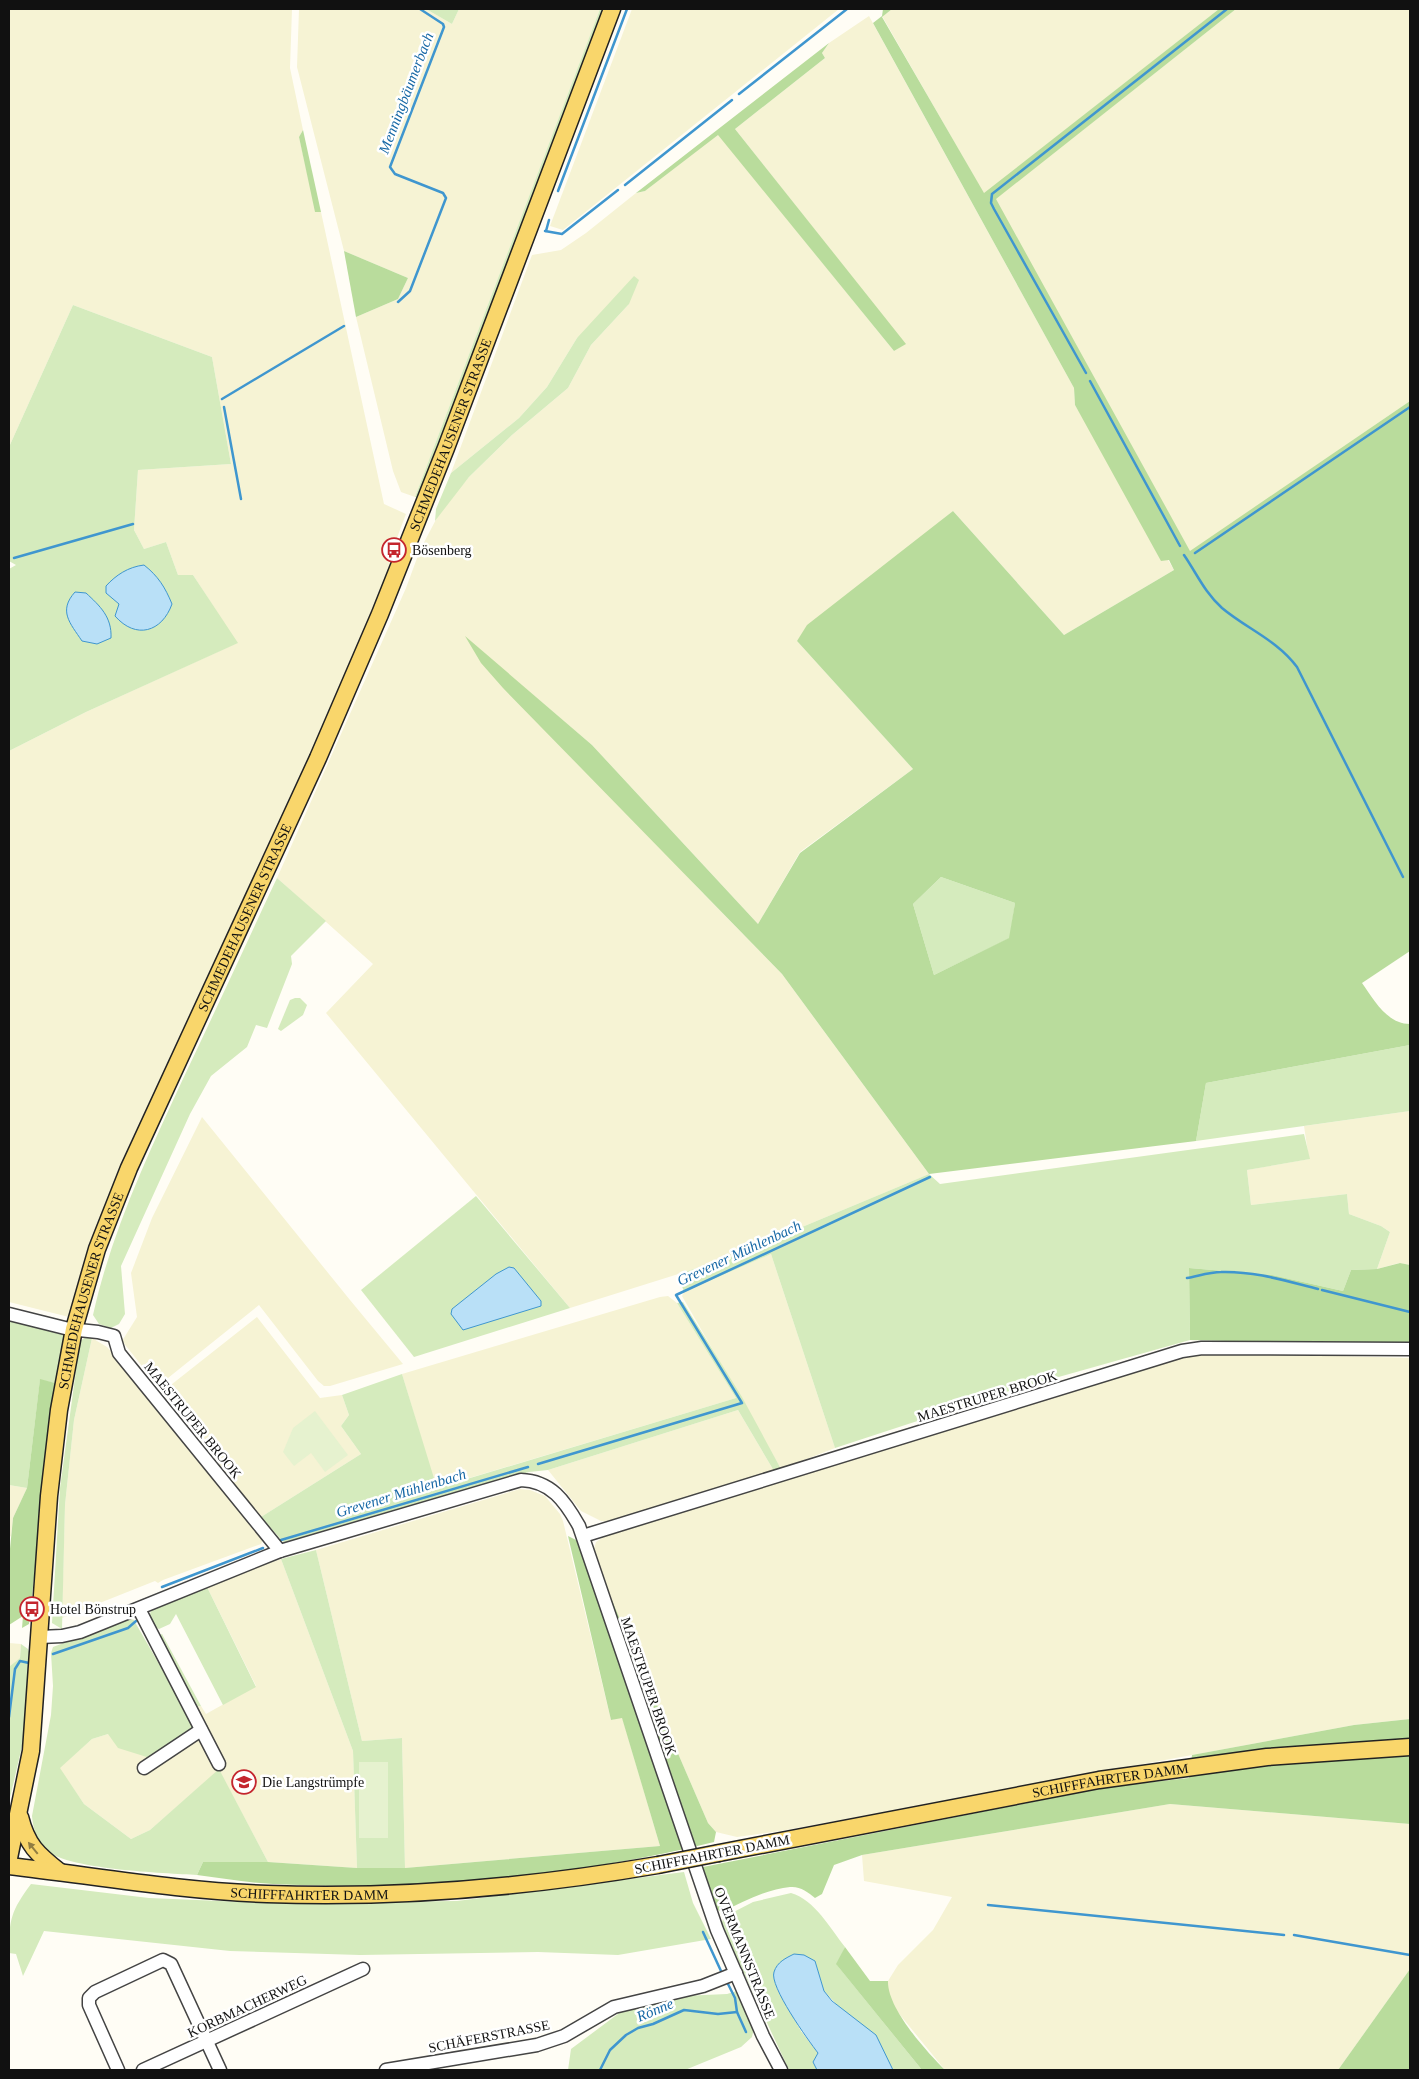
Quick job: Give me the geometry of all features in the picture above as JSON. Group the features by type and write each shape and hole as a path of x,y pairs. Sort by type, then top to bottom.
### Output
{"main road":[{"name":"SCHMEDEHAUSENER STRASSE","path":"9,1858 31,1751 54,1449 65,1371 74,1329 98,1249 129,1168 318,758 380,614 446,448 612,9"},
{"name":"SCHIFFFAHRTER DAMM","path":"9,1866 164,1885 267,1894 387,1894 500,1887 558,1881 658,1865 1100,1780 1267,1757 1410,1746"},
{"path":"19,1815 24,1832 33,1849 60,1872"}],"street":[{"path":"9,1314 74,1329"},
{"name":"MAESTRUPER BROOK","path":"74,1329 114,1336 119,1353 280,1551"},
{"name":"MAESTRUPER BROOK","path":"583,1536 1182,1351 1202,1348 1410,1349"},
{"name":"MAESTRUPER BROOK","path":"40,1637 62,1636 80,1632 139,1609 208,1578 280,1551 521,1480 536,1480 547,1486 571,1511 583,1536 687,1845"},
{"path":"139,1609 219,1764"},
{"path":"144,1768 202,1730"},
{"name":"OVERMANNSTRASSE","path":"687,1845 717,1930 763,2036 781,2070"},
{"path":"118,2070 89,2005 89,1998 103,1988 163,1960 171,1964 220,2070"},
{"name":"KORBMACHERWEG","path":"143,2070 363,1968"},
{"name":"SCHÄFERSTRASSE","path":"386,2070 537,2045 564,2036 614,2007 703,1986 736,1973"}],"shaded area":[{"path":"9,9 292,9 290,68 303,130 299,137 316,212 321,212 384,504 406,514 392,551 388,572 319,739 129,1146 93,1238 69,1317 9,1302 9,751 86,712 237,643 193,575 178,575 166,542 144,549 134,530 138,470 231,464 212,357 73,305 9,447"},
{"path":"299,9 426,9 452,24 459,9 600,9 415,497 401,492 393,471 356,317 398,299 408,278 344,251 297,67"},
{"path":"632,9 839,9 563,230 550,226"},
{"path":"892,9 1219,9 984,194 882,16"},
{"path":"1236,9 1410,9 1410,401 1190,552 995,199"},
{"path":"869,16 1074,388 1075,405 1174,570 1064,635 953,511 797,641 913,769 800,852 758,924 592,745 466,638 699,889 782,974 929,1174 723,1260 570,1308 326,1013 373,964 277,878 406,588 420,550 441,510 469,477 512,435 568,388 591,345 629,304 577,338 547,387 519,418 451,473 532,255 561,250 586,233 636,193 645,191 718,134 894,351 905,344 735,129 825,58 822,53 829,43"},
{"path":"1410,1111 1410,1265 1399,1263 1377,1269 1390,1232 1381,1226 1349,1214 1347,1194 1251,1205 1247,1170 1309,1159 1304,1126"},
{"path":"202,1117 403,1364 330,1386 324,1386 318,1381 259,1305 158,1386 122,1341 137,1317 131,1273 152,1218"},
{"path":"771,1254 835,1448 781,1469 682,1296 684,1292"},
{"path":"668,1296 677,1303 736,1398 436,1488 402,1374"},
{"path":"257,1317 320,1398 342,1395 349,1415 341,1426 361,1454 261,1517 162,1392"},
{"path":"92,1338 107,1347 120,1361 264,1537 261,1544 158,1583 155,1581 62,1618 65,1505 74,1420"},
{"path":"1198,1352 1410,1358 1410,1719 1354,1725 781,1831 737,1837 716,1832 708,1823 592,1555 596,1542 608,1534"},
{"path":"738,1410 774,1471 611,1522 601,1521 581,1511 548,1470"},
{"path":"9,1485 27,1488 13,1518 11,1536 9,1537"},
{"path":"520,1489 530,1490 545,1496 560,1514 563,1521 611,1720 622,1717 660,1846 405,1868 402,1738 362,1741 316,1550"},
{"path":"281,1559 353,1751 357,1868 268,1862 219,1770 150,1830 131,1839 84,1804 59,1768 92,1739 108,1734 192,1721 194,1707 201,1706 206,1714 256,1686 206,1585"},
{"path":"9,1643 21,1644 20,1658 10,1666 9,1677"},
{"path":"1170,1804 1410,1824 1410,1969 1338,2070 945,2070 896,2010 887,1990 888,1981 898,1965 933,1930 952,1897 864,1881 862,1855"}],"green space":[{"path":"426,9 459,9 452,24"},
{"path":"600,9 606,9 419,498 415,497"},
{"path":"883,9 892,9 882,17 984,193 1219,9 1236,9 996,199 1190,551 1410,401 1410,951 1362,983 1388,1016 1402,1023 1410,1024 1410,1045 1206,1083 1196,1141 929,1174 782,974 503,688 481,663 465,636 592,745 758,924 800,853 913,769 797,641 807,625 953,511 1064,635 1174,570 1169,560 1161,561 1075,405 1074,388 873,23 882,16","holes":["941,877 1015,903 1009,938 934,975 913,904"]},
{"path":"829,43 822,53 825,58 735,129 906,344 894,351 718,135 645,191 636,193"},
{"path":"303,130 321,212 315,212 299,137"},
{"path":"344,251 408,278 398,299 356,317"},
{"path":"634,276 639,280 629,304 591,345 568,388 512,435 469,477 435,521 436,509 451,473 519,418 547,387 577,338"},
{"path":"73,305 212,357 231,464 138,470 134,530 144,549 166,542 178,575 193,575 238,643 86,712 9,751 9,569 16,565 9,561 9,447"},
{"path":"941,877 1015,903 1010,938 934,975 913,904"},
{"path":"277,878 326,921 291,956 292,964 267,1028 256,1025 247,1047 211,1076 190,1114 121,1266 125,1314 119,1324 111,1328 99,1324 93,1315 110,1255 131,1196"},
{"path":"300,998 307,1005 303,1015 281,1031 278,1029 290,1000"},
{"path":"1410,1045 1410,1111 1196,1141 1206,1083"},
{"path":"1304,1134 1310,1159 1247,1170 1251,1205 1347,1194 1349,1214 1381,1226 1390,1232 1377,1269 1351,1270 1343,1291 1272,1275 1189,1268 1190,1340 1009,1391 835,1448 771,1254 684,1292 678,1274 723,1260 929,1174 940,1184"},
{"path":"476,1196 570,1308 414,1357 361,1290"},
{"path":"1400,1263 1410,1265 1410,1346 1190,1340 1189,1268 1272,1275 1343,1291 1351,1270 1377,1269"},
{"path":"683,1302 742,1397 781,1469 774,1471 738,1410 548,1470 529,1472 285,1544 261,1517 361,1454 341,1426 349,1415 342,1395 402,1374 437,1488 736,1398 677,1303"},
{"path":"9,1320 59,1334 60,1331 64,1333 65,1337 55,1383 40,1380 27,1488 9,1485"},
{"path":"86,1337 92,1338 74,1420 65,1505 62,1629 52,1623 60,1488 80,1341"},
{"path":"40,1379 55,1383 29,1624 22,1628 23,1616 9,1625 9,1559 13,1518 27,1488"},
{"path":"315,1411 348,1455 325,1472 311,1453 294,1466 283,1452 293,1428"},
{"path":"568,1536 576,1540 604,1582 708,1823 716,1832 714,1842 661,1854 551,1873 439,1883 328,1886 245,1882 197,1875 203,1862 268,1862 357,1868 405,1868 660,1846 622,1718 611,1720"},
{"path":"316,1550 362,1741 402,1738 405,1868 357,1868 353,1751 281,1559"},
{"path":"206,1585 256,1687 223,1705 176,1614 170,1624 159,1629 152,1625 150,1614 152,1608"},
{"path":"132,1617 192,1721 192,1728 150,1758 118,1748 108,1734 92,1739 60,1768 84,1804 131,1839 150,1830 219,1769 268,1862 203,1862 197,1875 116,1869 71,1861 55,1855 44,1848 39,1841 34,1829 32,1816 51,1715 53,1686 51,1653 53,1647"},
{"path":"162,1634 201,1706 194,1707 158,1636"},
{"path":"21,1644 28,1649 32,1681 22,1746 9,1802 9,1677 10,1666 20,1658"},
{"path":"1410,1719 1410,1824 1170,1804 862,1855 834,1865 822,1894 815,1898 797,1887 781,1888 755,1896 722,1912 716,1909 703,1867 1108,1787 1189,1778 1192,1755 1354,1725"},
{"path":"359,1762 388,1762 388,1838 359,1838"},
{"path":"684,1872 693,1903 711,1939 618,1955 538,1952 360,1955 230,1951 44,1931 23,1976 16,1954 9,1953 12,1916 19,1901 31,1884 149,1898 270,1903 457,1901"},
{"path":"791,1893 815,1908 828,1923 845,1947 837,1965 922,2070 893,2070 885,2056 824,1991 815,1961 777,1989 801,2031 818,2053 813,2062 817,2070 789,2070 721,1924 724,1917 753,1902"},
{"path":"845,1947 870,1981 888,1981 889,1992 894,2004 909,2029 945,2070 922,2070 836,1964"},
{"path":"1410,1969 1410,2070 1338,2070"},
{"path":"737,1991 754,2028 752,2037 741,2047 685,2070 568,2070 571,2049 626,2008 683,1996 727,1994"}],"water":[{"path":"144,565 161,582 172,604 168,614 162,621 148,630 140,630 123,624 115,616 119,604 106,593 106,586 123,572"},
{"path":"75,592 86,593 100,607 107,618 111,638 97,644 82,641 70,623 67,611 67,605"},
{"path":"509,1267 514,1268 541,1301 541,1306 463,1330 451,1314 452,1309 496,1274"},
{"path":"794,1954 804,1955 815,1961 824,1991 832,2001 876,2035 893,2070 817,2070 813,2062 818,2053 790,2013 777,1989 774,1979 774,1972 777,1966"}],"waterway":[{"name":"Menningbäumerbach","path":"398,302 410,291 446,198 443,193 395,174 390,167 444,27 443,24 420,9"},
{"path":"558,191 627,9"},
{"path":"739,94 847,9"},
{"path":"1086,373 994,209 991,203 992,194 1227,9"},
{"path":"625,185 732,100"},
{"path":"545,231 562,234 618,190"},
{"path":"546,231 549,220"},
{"name":"Menningbäumerbach","path":"222,399 344,326"},
{"path":"1090,381 1180,546"},
{"path":"224,407 241,499"},
{"path":"1195,553 1410,407"},
{"name":"Menningbäumerbach","path":"14,558 133,524"},
{"path":"1184,555 1206,590 1222,608 1280,649 1297,667 1403,877"},
{"name":"Grevener Mühlenbach","path":"538,1464 742,1403 676,1295 930,1177"},
{"path":"1187,1278 1217,1272 1246,1273 1318,1289"},
{"path":"1322,1290 1410,1312"},
{"name":"Grevener Mühlenbach","path":"281,1540 528,1467"},
{"name":"Grevener Mühlenbach","path":"162,1587 263,1548"},
{"name":"Grevener Mühlenbach","path":"53,1654 128,1628 136,1621"},
{"name":"Grevener Mühlenbach","path":"9,1717 15,1669 20,1661 29,1663"},
{"path":"988,1905 1284,1935"},
{"name":"Rönne","path":"703,1932 721,1971"},
{"path":"1294,1935 1410,1955"},
{"name":"Rönne","path":"728,1984 735,1998 737,2012 746,2032"},
{"name":"Rönne","path":"600,2070 610,2050 626,2035 638,2028 653,2024 684,2010 718,2014 737,2012"}],"place":[{"name":"Bösenberg","path":"394,550"},
{"name":"Hotel Bönstrup","path":"32,1609"},
{"name":"Die Langstrümpfe","path":"244,1782"}]}
